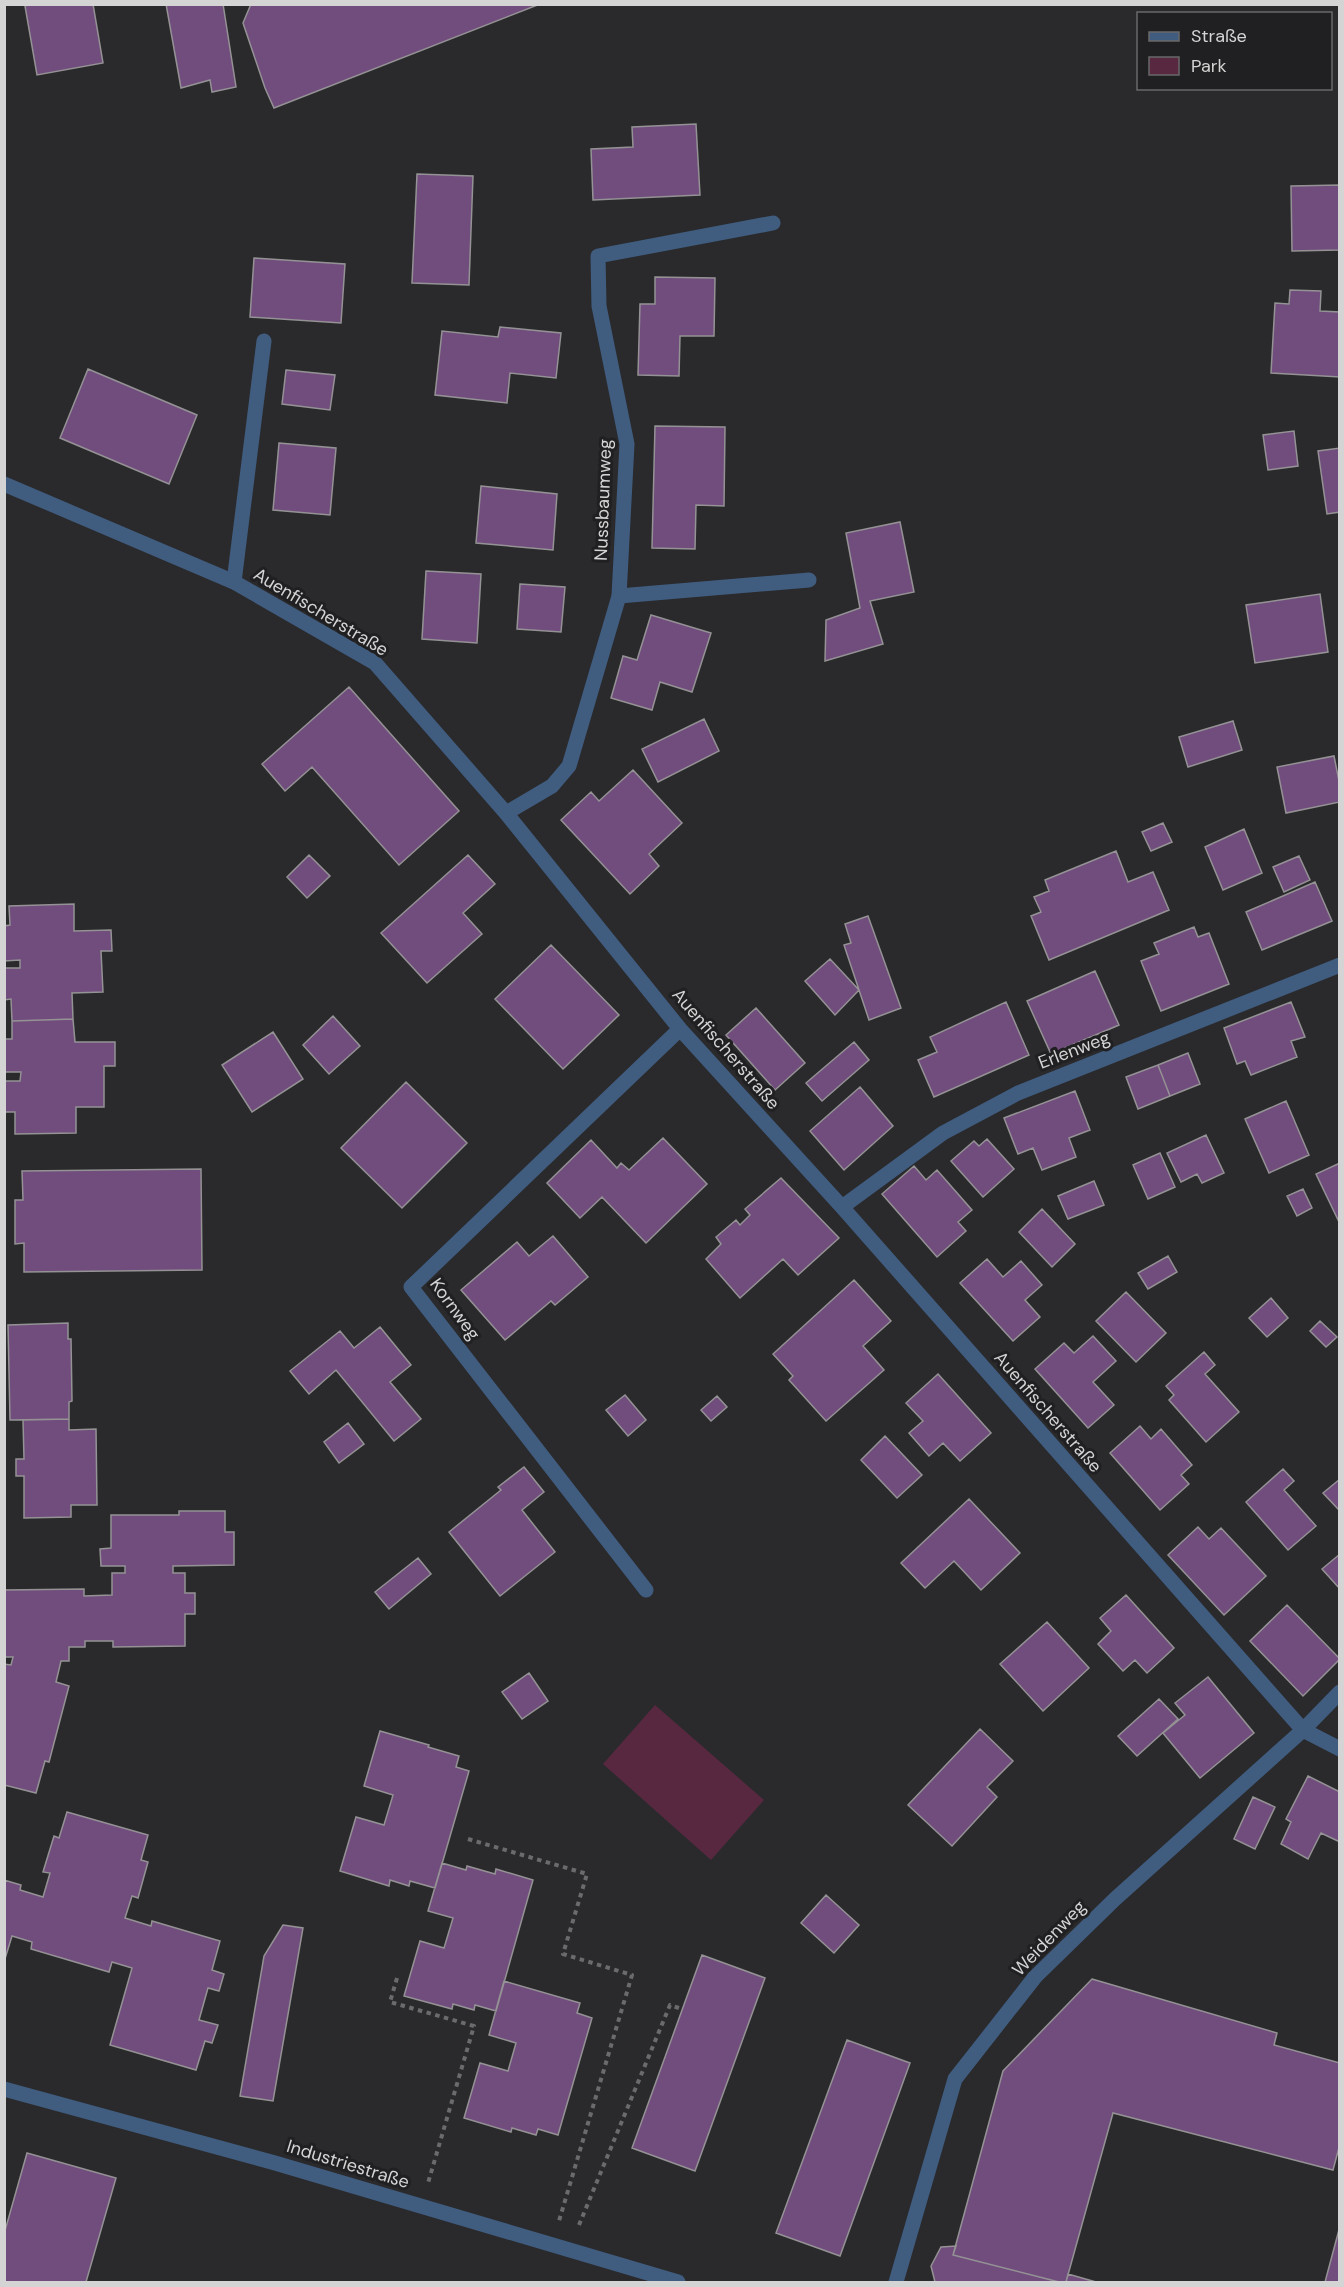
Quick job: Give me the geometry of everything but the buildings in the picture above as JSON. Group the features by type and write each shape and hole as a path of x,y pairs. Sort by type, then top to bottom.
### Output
{"street":[{"name":"Nussbaumweg","path":"506,813 552,786 569,766 619,596 627,444 599,306 598,256 772,223"},
{"path":"234,582 264,341"},
{"name":"Auenfischerstraße","path":"4,484 234,582 375,663 506,813 680,1029 842,1208 1303,1730 1340,1749"},
{"path":"619,596 809,580"},
{"name":"Erlenweg","path":"842,1208 943,1133 1018,1093 1340,965"},
{"name":"Kornweg","path":"646,1590 411,1287 680,1029"},
{"name":"Weidenweg","path":"896,2283 955,2079 1035,1977 1115,1899 1303,1730 1340,1692"},
{"name":"Industriestraße","path":"4,2089 275,2163 678,2283"}],"path":[{"path":"468,1839 587,1874 563,1954 632,1975 551,2246"},
{"path":"397,1978 390,2002 474,2026 421,2207"},
{"path":"569,2252 670,2005 682,2009"}],"green space":[{"path":"655,1705 764,1800 711,1860 603,1764"}]}
